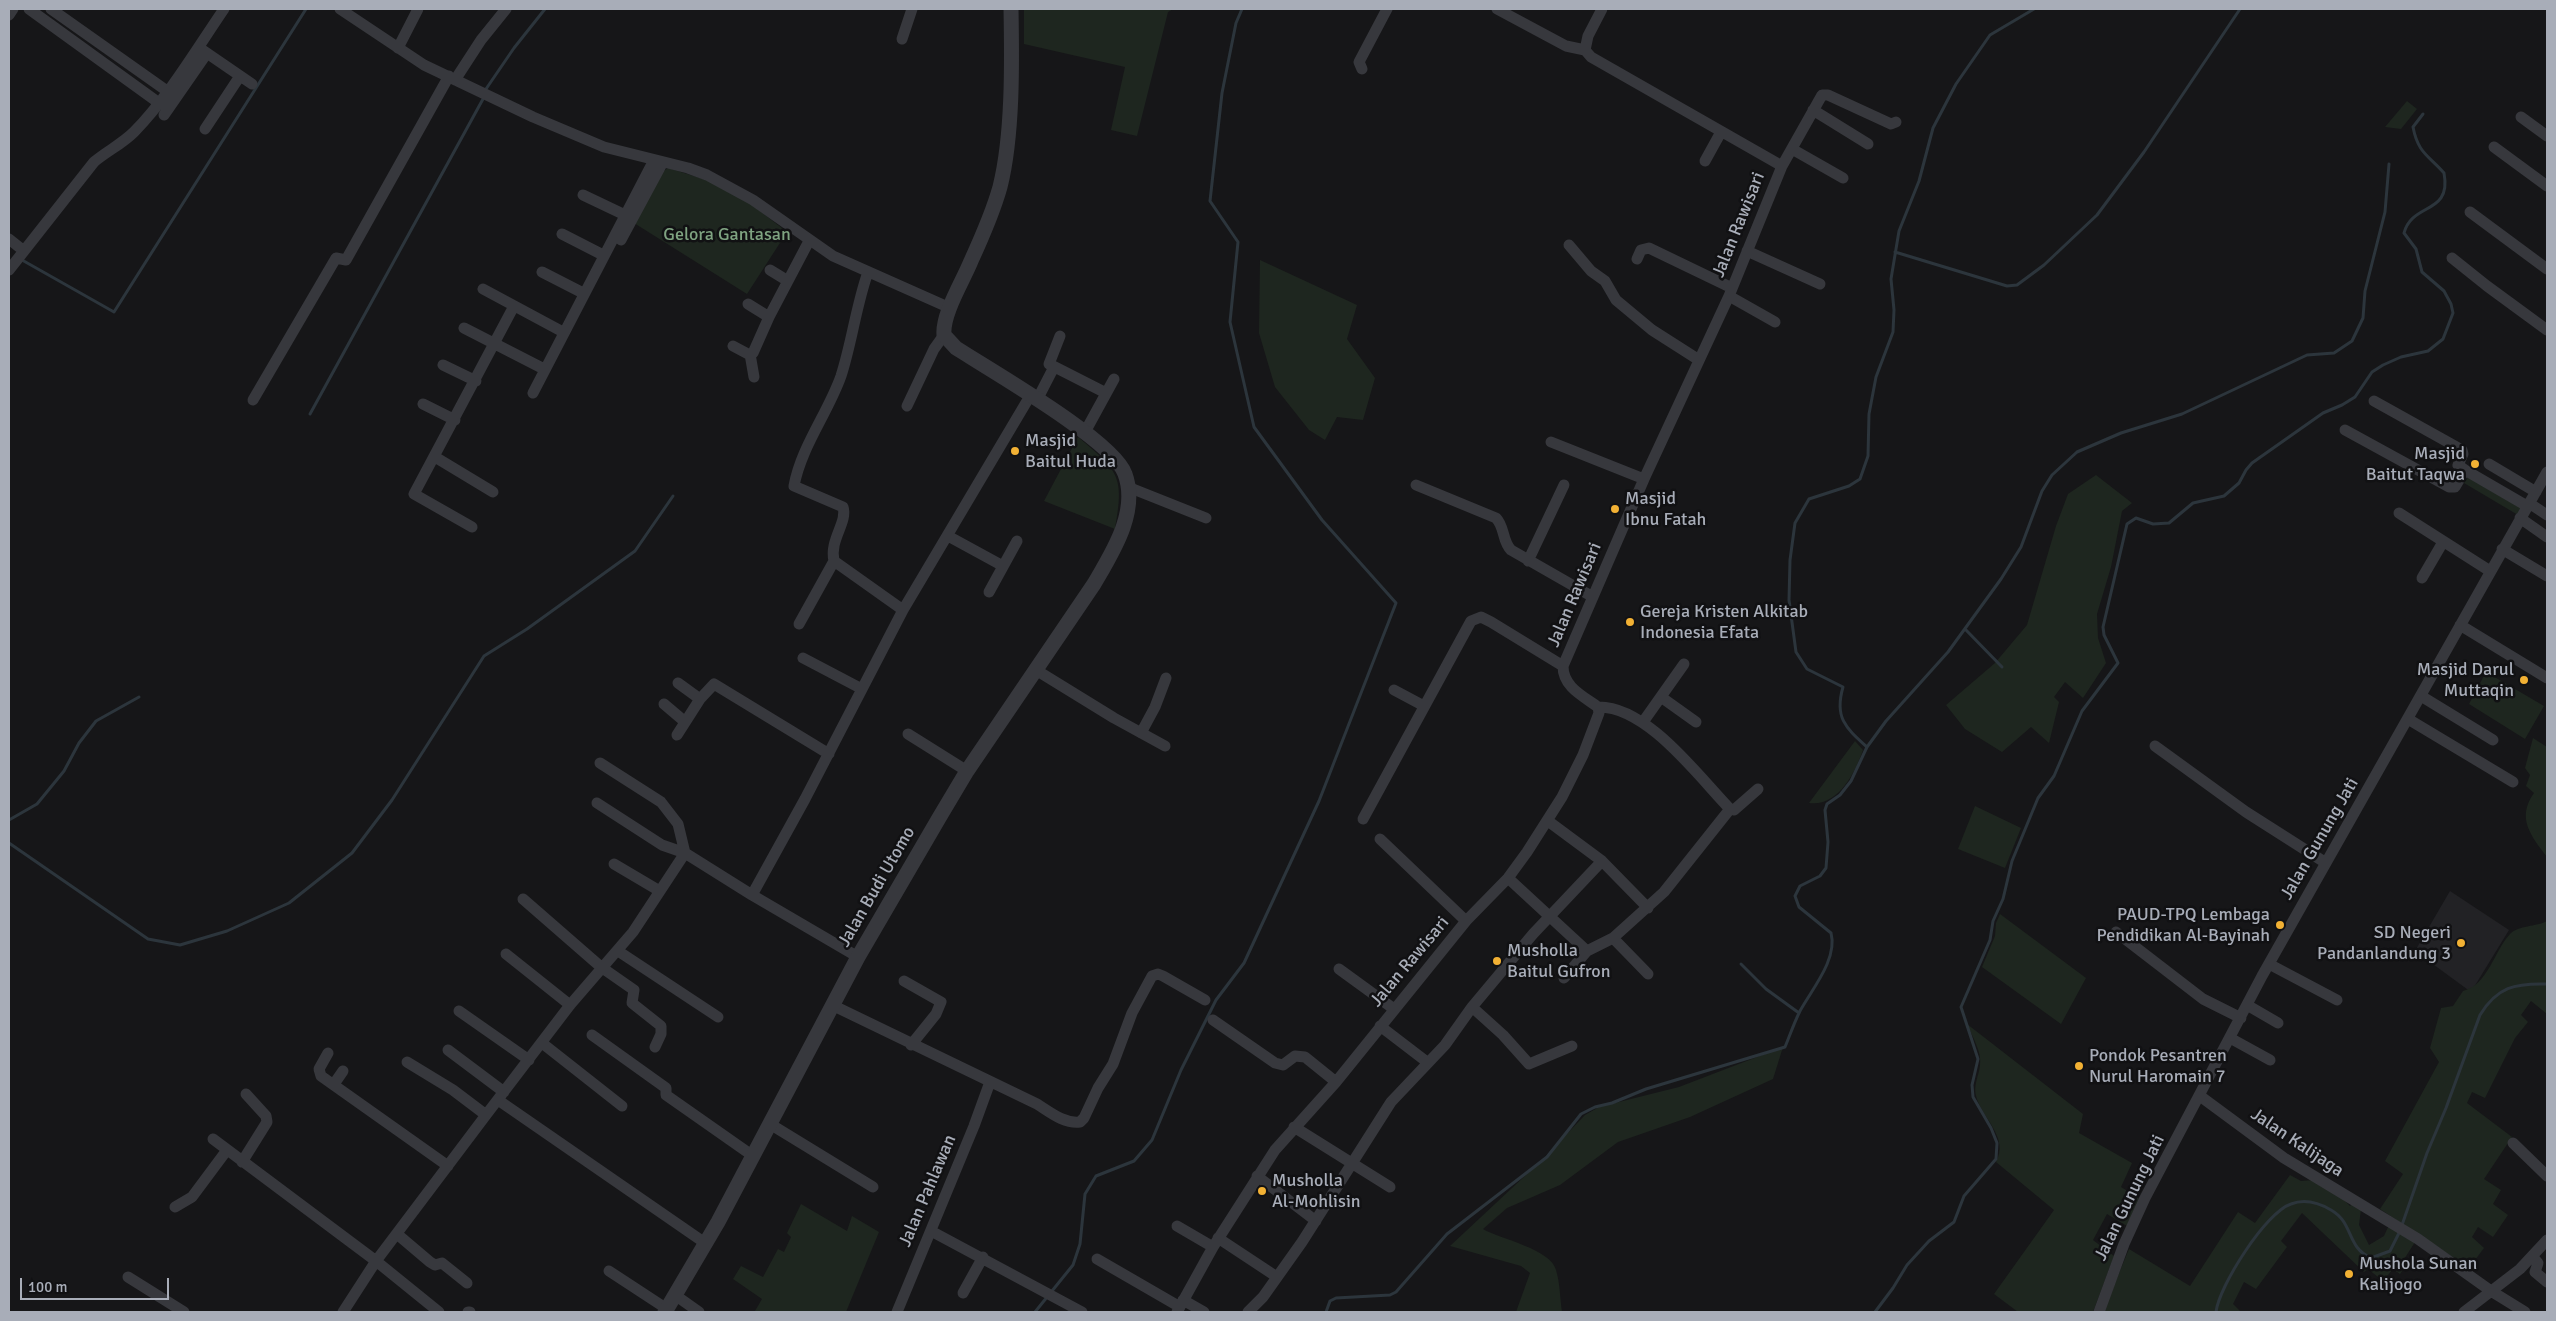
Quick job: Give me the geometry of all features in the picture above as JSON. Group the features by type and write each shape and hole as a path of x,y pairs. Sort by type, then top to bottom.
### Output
{"street":[{"path":"9,15 13,9"},
{"path":"29,9 159,103"},
{"path":"50,9 167,91"},
{"path":"164,115 203,50 224,9"},
{"path":"398,48 418,9"},
{"path":"252,400 336,258 346,260 452,78 506,9"},
{"path":"902,39 912,9"},
{"path":"907,406 934,350 944,335 950,308 987,225 1000,185 1008,126 1012,9"},
{"path":"1362,69 1360,62 1387,9"},
{"path":"1497,9 1566,46 1585,50 1588,36 1602,9"},
{"path":"344,10 424,65 569,133 604,147 688,168 732,188 753,200 833,256 950,308"},
{"path":"203,50 252,84"},
{"path":"9,270 94,162 124,142 203,50"},
{"name":"Jalan Rawisari","path":"1180,1306 1215,1242 1257,1176 1294,1127 1336,1082 1466,921 1508,878 1548,821 1583,755 1597,719 1598,707 1568,684 1563,673 1563,666 1644,479 1730,292 1782,166 1600,64 1585,50"},
{"path":"126,80 135,69"},
{"path":"206,129 240,76"},
{"path":"1782,166 1822,95 1828,95 1891,124 1896,122"},
{"path":"1813,110 1868,144"},
{"path":"2521,117 2547,136"},
{"path":"1705,161 1721,132"},
{"path":"2494,148 2547,186"},
{"path":"1792,149 1843,178"},
{"path":"533,393 625,214 658,161"},
{"path":"621,240 658,161"},
{"path":"583,195 625,214"},
{"path":"2470,212 2547,269"},
{"path":"562,234 603,255"},
{"path":"9,239 24,251"},
{"path":"750,354 755,350 769,317 809,241"},
{"path":"1569,245 1591,271 1605,281 1616,300 1652,330 1699,360"},
{"path":"1637,259 1641,250 1649,248 1730,292 1775,322"},
{"path":"1747,251 1820,284"},
{"path":"2452,258 2547,330"},
{"path":"770,270 788,281"},
{"path":"542,272 583,293"},
{"path":"799,624 834,561 833,543 844,509 796,488 794,483 841,376 868,272"},
{"path":"483,289 563,332"},
{"path":"748,304 769,317"},
{"path":"472,527 414,494 476,381 514,306"},
{"path":"464,328 544,369"},
{"path":"944,335 956,348 1085,432 1120,464 1125,473 1128,487 1206,518"},
{"path":"1060,336 1049,364 1106,393"},
{"path":"733,346 750,354"},
{"path":"750,354 754,377"},
{"path":"443,365 476,381"},
{"path":"752,895 829,754 903,610 1054,367"},
{"path":"1085,432 1114,379"},
{"path":"2374,401 2462,450 2463,454 2458,465 2465,470 2547,515"},
{"path":"423,404 455,420"},
{"path":"2345,430 2453,489 2465,470"},
{"path":"1551,442 1644,479"},
{"path":"435,457 493,492"},
{"path":"2489,464 2536,492"},
{"name":"Jalan Gunung Jati","path":"2099,1312 2127,1236 2269,964 2547,472"},
{"path":"1416,485 1496,518 1501,523 1506,546 1528,561 1593,597"},
{"path":"1528,561 1564,485"},
{"name":"Jalan Budi Utomo","path":"666,1311 753,1156 858,957 967,771 1036,670 1112,552 1123,525 1128,487"},
{"path":"2398,514 2490,570"},
{"path":"2520,518 2547,537"},
{"path":"948,536 1003,566"},
{"path":"989,592 1017,541"},
{"path":"2422,578 2443,542"},
{"path":"2502,549 2547,576"},
{"path":"834,561 903,610"},
{"path":"1363,819 1471,621 1481,617 1563,666"},
{"path":"2460,625 2547,678"},
{"path":"804,658 862,689"},
{"path":"1643,722 1684,664"},
{"path":"1036,670 1164,746"},
{"path":"1141,733 1155,707 1166,678"},
{"path":"678,683 700,699"},
{"path":"677,735 684,721 700,699 708,689 717,684 829,754"},
{"path":"1394,690 1424,706"},
{"path":"2421,696 2493,740"},
{"path":"1661,697 1696,722"},
{"path":"664,704 684,721"},
{"path":"1598,707 1609,708 1643,722 1669,744 1730,809"},
{"path":"2408,719 2514,782"},
{"path":"908,734 967,771"},
{"path":"2155,746 2246,812 2326,864"},
{"path":"343,1312 376,1261 486,1115 570,1005 601,967 618,951 685,853 678,824 661,802 600,763"},
{"path":"1564,978 1587,951 1613,938 1648,908 1664,892 1730,809 1734,810 1758,789"},
{"path":"597,803 662,845 685,853 858,957"},
{"path":"1548,821 1602,861 1648,908"},
{"path":"1380,839 1466,921"},
{"path":"1248,1312 1263,1297 1316,1220 1391,1102 1445,1045 1472,1006 1550,915 1602,861"},
{"path":"614,864 658,890"},
{"path":"1508,878 1587,951"},
{"path":"522,899 601,967 634,990 632,1002 661,1026 662,1034 655,1047"},
{"path":"2116,932 2203,998 2241,1018"},
{"path":"1613,938 1648,974"},
{"path":"618,951 718,1017"},
{"path":"506,954 570,1005"},
{"path":"2269,964 2337,1000"},
{"path":"1339,969 1394,1009"},
{"path":"832,1005 1064,1120 1080,1122 1113,1064 1132,1013 1152,976 1158,974 1163,976 1205,1000"},
{"path":"904,980 942,1002 936,1014 911,1045"},
{"path":"2248,1005 2278,1023"},
{"path":"1472,1006 1503,1034 1529,1064 1572,1046"},
{"path":"458,1011 529,1060"},
{"path":"1213,1020 1275,1063 1283,1064 1295,1056 1305,1057 1336,1082"},
{"path":"1380,1026 1427,1062"},
{"path":"592,1035 666,1088 666,1095 753,1156"},
{"path":"2230,1038 2270,1060"},
{"path":"542,1043 622,1106"},
{"path":"448,1050 501,1096 705,1243"},
{"path":"328,1053 319,1072 448,1166"},
{"path":"407,1062 452,1090 486,1115"},
{"path":"334,1084 343,1071"},
{"name":"Jalan Pahlawan","path":"897,1312 990,1082"},
{"path":"242,1162 267,1122 266,1116 246,1094"},
{"name":"Jalan Kalijaga","path":"2200,1096 2284,1158 2378,1213 2491,1291 2525,1312"},
{"path":"770,1124 850,1171 873,1187"},
{"path":"1294,1127 1350,1164 1390,1187"},
{"path":"212,1139 376,1261 439,1312"},
{"path":"2513,1144 2547,1176"},
{"path":"175,1207 192,1197 227,1150"},
{"path":"1257,1176 1316,1220"},
{"path":"1178,1226 1215,1242 1277,1277"},
{"path":"931,1231 983,1257 1082,1312"},
{"path":"397,1234 430,1262 435,1265 442,1263 467,1283"},
{"path":"2464,1312 2533,1257 2547,1240"},
{"path":"963,1293 983,1257"},
{"path":"2533,1257 2538,1263 2535,1272 2547,1282"},
{"path":"1097,1259 1180,1306 1204,1312"},
{"path":"609,1271 666,1311"},
{"path":"128,1277 184,1312"},
{"path":"675,1296 699,1312"}],"shaded area":[{"name":"SD Negeri Pandanlandung 3","path":"2450,891 2509,930 2471,992 2415,951"}],"green space":[{"path":"1024,9 1173,9 1168,12 1137,136 1111,130 1125,67 1024,44"},
{"path":"2407,101 2417,109 2401,129 2385,127"},
{"name":"Gelora Gantasan","path":"668,168 710,181 747,201 787,232 747,294 634,223 662,172"},
{"path":"1260,260 1357,305 1347,339 1375,378 1363,420 1337,417 1325,440 1309,430 1275,387 1259,333"},
{"path":"1078,437 1102,458 1115,476 1119,497 1115,529 1044,501"},
{"path":"2096,475 2132,503 2122,511 2111,567 2097,614 2098,638 2106,663 2083,698 2065,682 2054,697 2059,702 2049,743 2031,727 2002,752 1965,729 1946,705 1995,663 2027,625 2056,526 2068,494"},
{"path":"2468,476 2522,507 2518,515 2464,483"},
{"path":"2486,672 2544,706 2525,739 2469,704"},
{"path":"2533,738 2547,747 2547,857 2531,834 2526,819 2526,811 2534,793 2526,786 2530,775 2525,768"},
{"path":"1855,741 1863,750 1855,769 1844,787 1829,800 1809,803"},
{"path":"1975,806 2021,828 2005,868 1958,849"},
{"path":"2000,914 2086,978 2061,1024 1982,967 1995,936 1996,923"},
{"path":"2547,921 2547,1014 2531,1001 2521,1015 2528,1022 2515,1038 2485,1098 2472,1092 2467,1103 2512,1137 2484,1179 2501,1190 2493,1204 2508,1215 2493,1237 2478,1227 2472,1237 2484,1248 2469,1268 2380,1209 2403,1174 2385,1161 2439,1062 2430,1048 2441,1008 2453,1006 2463,991 2472,988 2479,982 2510,934 2518,929"},
{"path":"1967,1024 2083,1114 2079,1133 2132,1163 2121,1187 2139,1198 2127,1226 2107,1214 2093,1240 2114,1256 2093,1312 2018,1312 1994,1294 2054,1210 1996,1162 2000,1145 1994,1129 1977,1099 1975,1086 1980,1055"},
{"path":"1783,1047 1773,1079 1690,1117 1618,1142 1560,1185 1507,1208 1483,1229 1535,1250 1552,1263 1556,1270 1562,1312 1516,1312 1530,1273 1521,1266 1450,1246 1542,1160 1585,1115 1599,1107 1679,1087"},
{"path":"2290,1175 2301,1181 2314,1180 2341,1197 2350,1206 2353,1203 2361,1209 2359,1225 2369,1245 2384,1236 2389,1225 2415,1242 2401,1264 2405,1267 2400,1274 2393,1269 2383,1281 2368,1269 2364,1272 2302,1213 2281,1241 2287,1247 2256,1289 2244,1282 2233,1304 2241,1312 2103,1312 2129,1249 2190,1286 2238,1212 2255,1223"},
{"path":"801,1204 847,1231 852,1216 879,1232 846,1312 758,1312 755,1311 762,1299 733,1279 741,1266 763,1277 778,1249 784,1252 791,1237 787,1233"}],"waterway":[{"path":"22,260 114,312 306,9"},
{"path":"486,89 514,48 545,9"},
{"path":"1035,1312 1073,1265 1080,1244 1085,1194 1096,1176 1134,1161 1152,1140 1181,1070 1216,1000 1244,963 1319,801 1396,603 1322,520 1254,427 1230,322 1238,242 1210,201 1222,93 1236,23 1242,9"},
{"path":"1867,747 1848,728 1841,715 1840,707 1843,687 1807,669 1796,652 1789,600 1790,560 1795,523 1809,499 1849,486 1860,479 1868,456 1869,414 1876,377 1893,332 1894,310 1891,279 1899,231 1919,181 1933,128 1956,84 1990,35 2034,9"},
{"path":"1895,252 2007,286 2017,285 2044,265 2097,215 2144,152 2240,9"},
{"path":"310,414 483,99"},
{"path":"1875,1312 1907,1265 1929,1241 1954,1222 1964,1196 1996,1159 1997,1143 1991,1128 1973,1097 1972,1085 1978,1059 1961,1007 1990,940 1993,921 2003,899 2012,861 2038,798 2054,776 2082,711 2118,663 2104,635 2103,627 2127,524 2136,518 2153,524 2169,523 2193,503 2224,496 2239,483 2252,463 2323,413 2355,397 2372,372 2401,357 2428,351 2443,339 2453,313 2451,304 2444,291 2422,272 2416,249 2404,233 2408,223 2415,216 2437,202 2442,196 2445,186 2444,173 2424,153 2415,136 2413,127 2423,114"},
{"path":"1326,1312 1330,1301 1336,1298 1390,1295 1396,1292 1447,1234 1547,1157 1581,1114 1595,1107 1612,1103 1646,1089 1785,1047 1800,1011 1823,974 1831,953 1831,933 1799,907 1795,896 1800,886 1820,876 1826,868 1828,842 1825,810 1827,804 1840,795 1851,781 1867,747 1886,721 1948,652 2001,579 2021,547 2042,491 2052,475 2077,452 2121,433 2182,414 2307,355 2334,353 2352,341 2363,318 2365,291 2385,212 2389,164"},
{"path":"9,843 148,939 180,945 227,931 289,903 352,853 392,800 484,656 527,629 635,551 673,496"},
{"path":"1965,629 2002,667"},
{"path":"9,820 37,804 64,771 79,743 96,721 139,697"},
{"path":"1741,964 1766,989 1799,1013"},
{"path":"2402,1225 2427,1153 2446,1108 2480,1015 2493,998 2508,989 2525,984 2547,984"},
{"path":"2216,1312 2225,1285 2245,1251 2269,1221 2291,1204 2311,1202 2331,1210 2343,1221 2357,1248 2371,1258 2390,1251 2400,1231"}],"place":[{"name":"Masjid Baitul Huda","path":"1015,451"},
{"name":"Masjid Baitut Taqwa","path":"2475,464"},
{"name":"Masjid Ibnu Fatah","path":"1615,509"},
{"name":"Gereja Kristen Alkitab Indonesia Efata","path":"1630,622"},
{"name":"Masjid Darul Muttaqin","path":"2524,680"},
{"name":"PAUD-TPQ Lembaga Pendidikan Al-Bayinah","path":"2280,925"},
{"name":"SD Negeri Pandanlandung 3","path":"2461,943"},
{"name":"Musholla Baitul Gufron","path":"1497,961"},
{"name":"Pondok Pesantren Nurul Haromain 7","path":"2079,1066"},
{"name":"Musholla Al-Mohlisin","path":"1262,1191"},
{"name":"Mushola Sunan Kalijogo","path":"2349,1274"}]}
